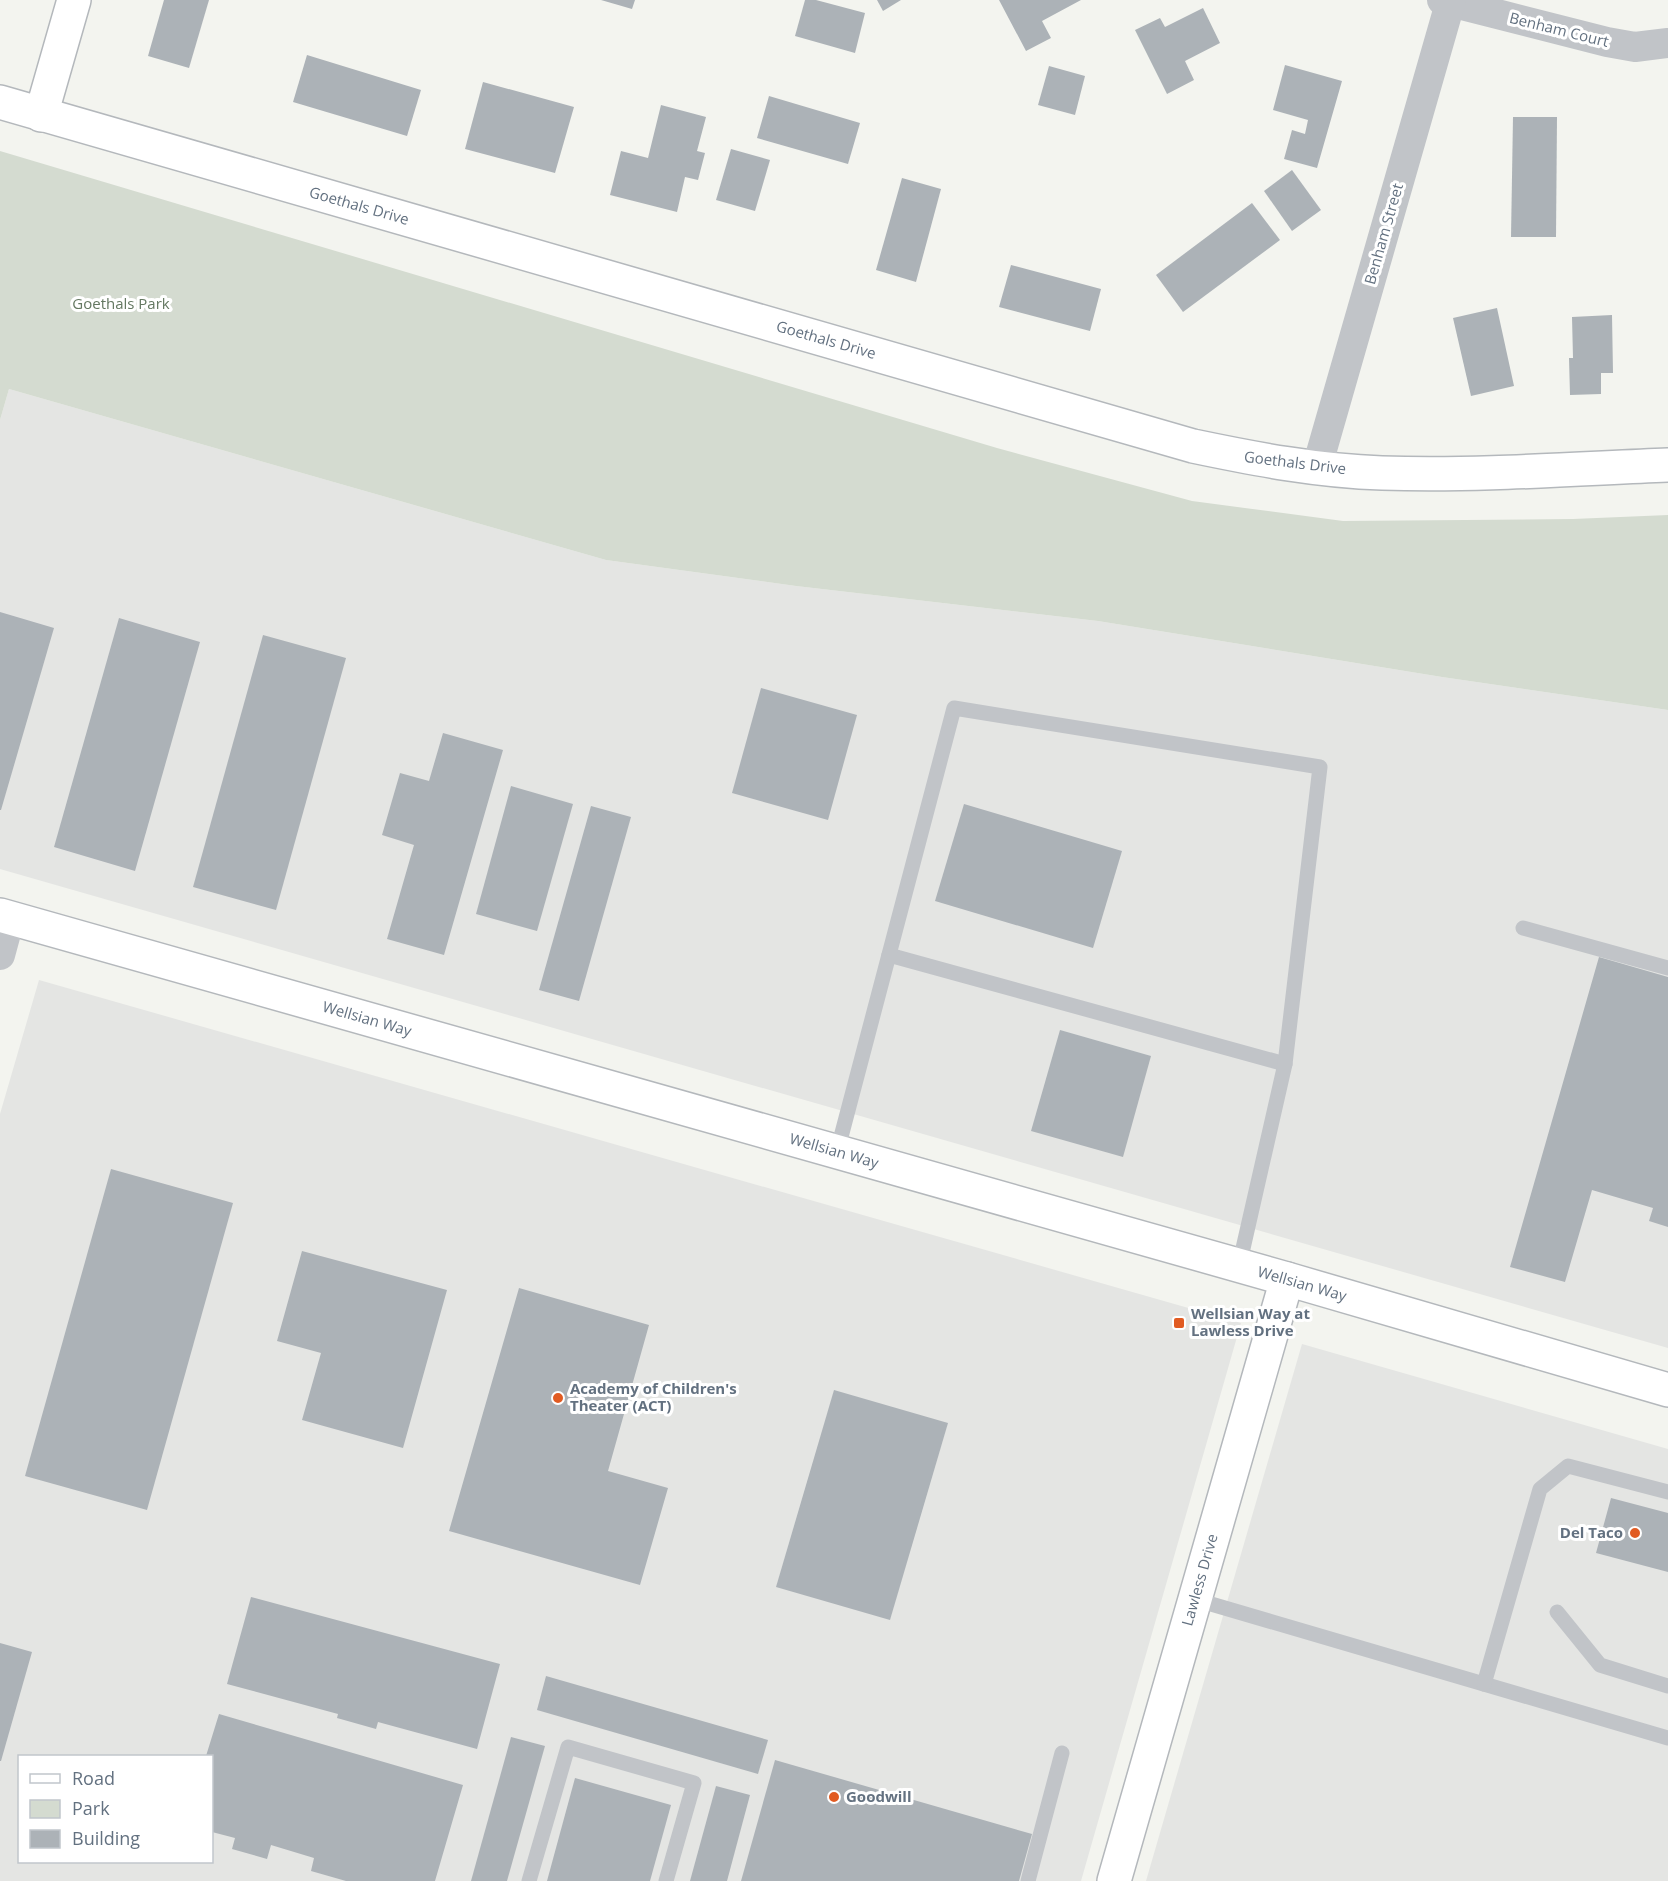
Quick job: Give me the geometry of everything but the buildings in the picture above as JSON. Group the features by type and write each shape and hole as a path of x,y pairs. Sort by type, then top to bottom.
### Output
{"street":[{"path":"41,115 74,0"},
{"name":"Benham Court","path":"1448,1 1607,42 1635,47 1668,43"},
{"name":"Benham Street","path":"1317,467 1448,1"},
{"name":"Goethals Drive","path":"0,102 1193,446 1249,458 1379,473 1440,474 1668,465"},
{"path":"0,955 5,916"},
{"name":"Wellsian Way","path":"5,916 1287,1279 1668,1390"},
{"name":"Lawless Drive","path":"1114,1881 1287,1279"}],"lane":[{"path":"837,1152 954,708 1320,767 1286,1064 1239,1266"},
{"path":"1523,928 1668,968"},
{"path":"889,955 1286,1064"},
{"path":"1484,1684 1540,1489 1568,1466 1668,1492"},
{"path":"1194,1599 1668,1738"},
{"path":"1557,1612 1600,1665 1668,1686"},
{"path":"529,1881 568,1747 694,1783 666,1881"},
{"path":"1028,1881 1062,1753"}],"shaded area":[{"path":"9,389 606,560 796,586 1098,621 1442,677 1668,710 1668,1348 0,869 0,420"},
{"path":"39,980 1241,1323 1081,1881 0,1881 0,1114"},
{"path":"1302,1344 1668,1449 1668,1881 1146,1881"}],"green space":[{"name":"Goethals Park","path":"0,151 997,448 1192,501 1343,521 1573,519 1668,515 1668,710 1442,677 1098,621 796,586 606,560 9,389 0,420"}],"place":[{"name":"Wellsian Way at Lawless Drive","path":"1179,1323"},
{"name":"Academy of Children's Theater (ACT)","path":"558,1398"},
{"name":"Del Taco","path":"1635,1533"},
{"name":"Goodwill","path":"834,1797"}]}
